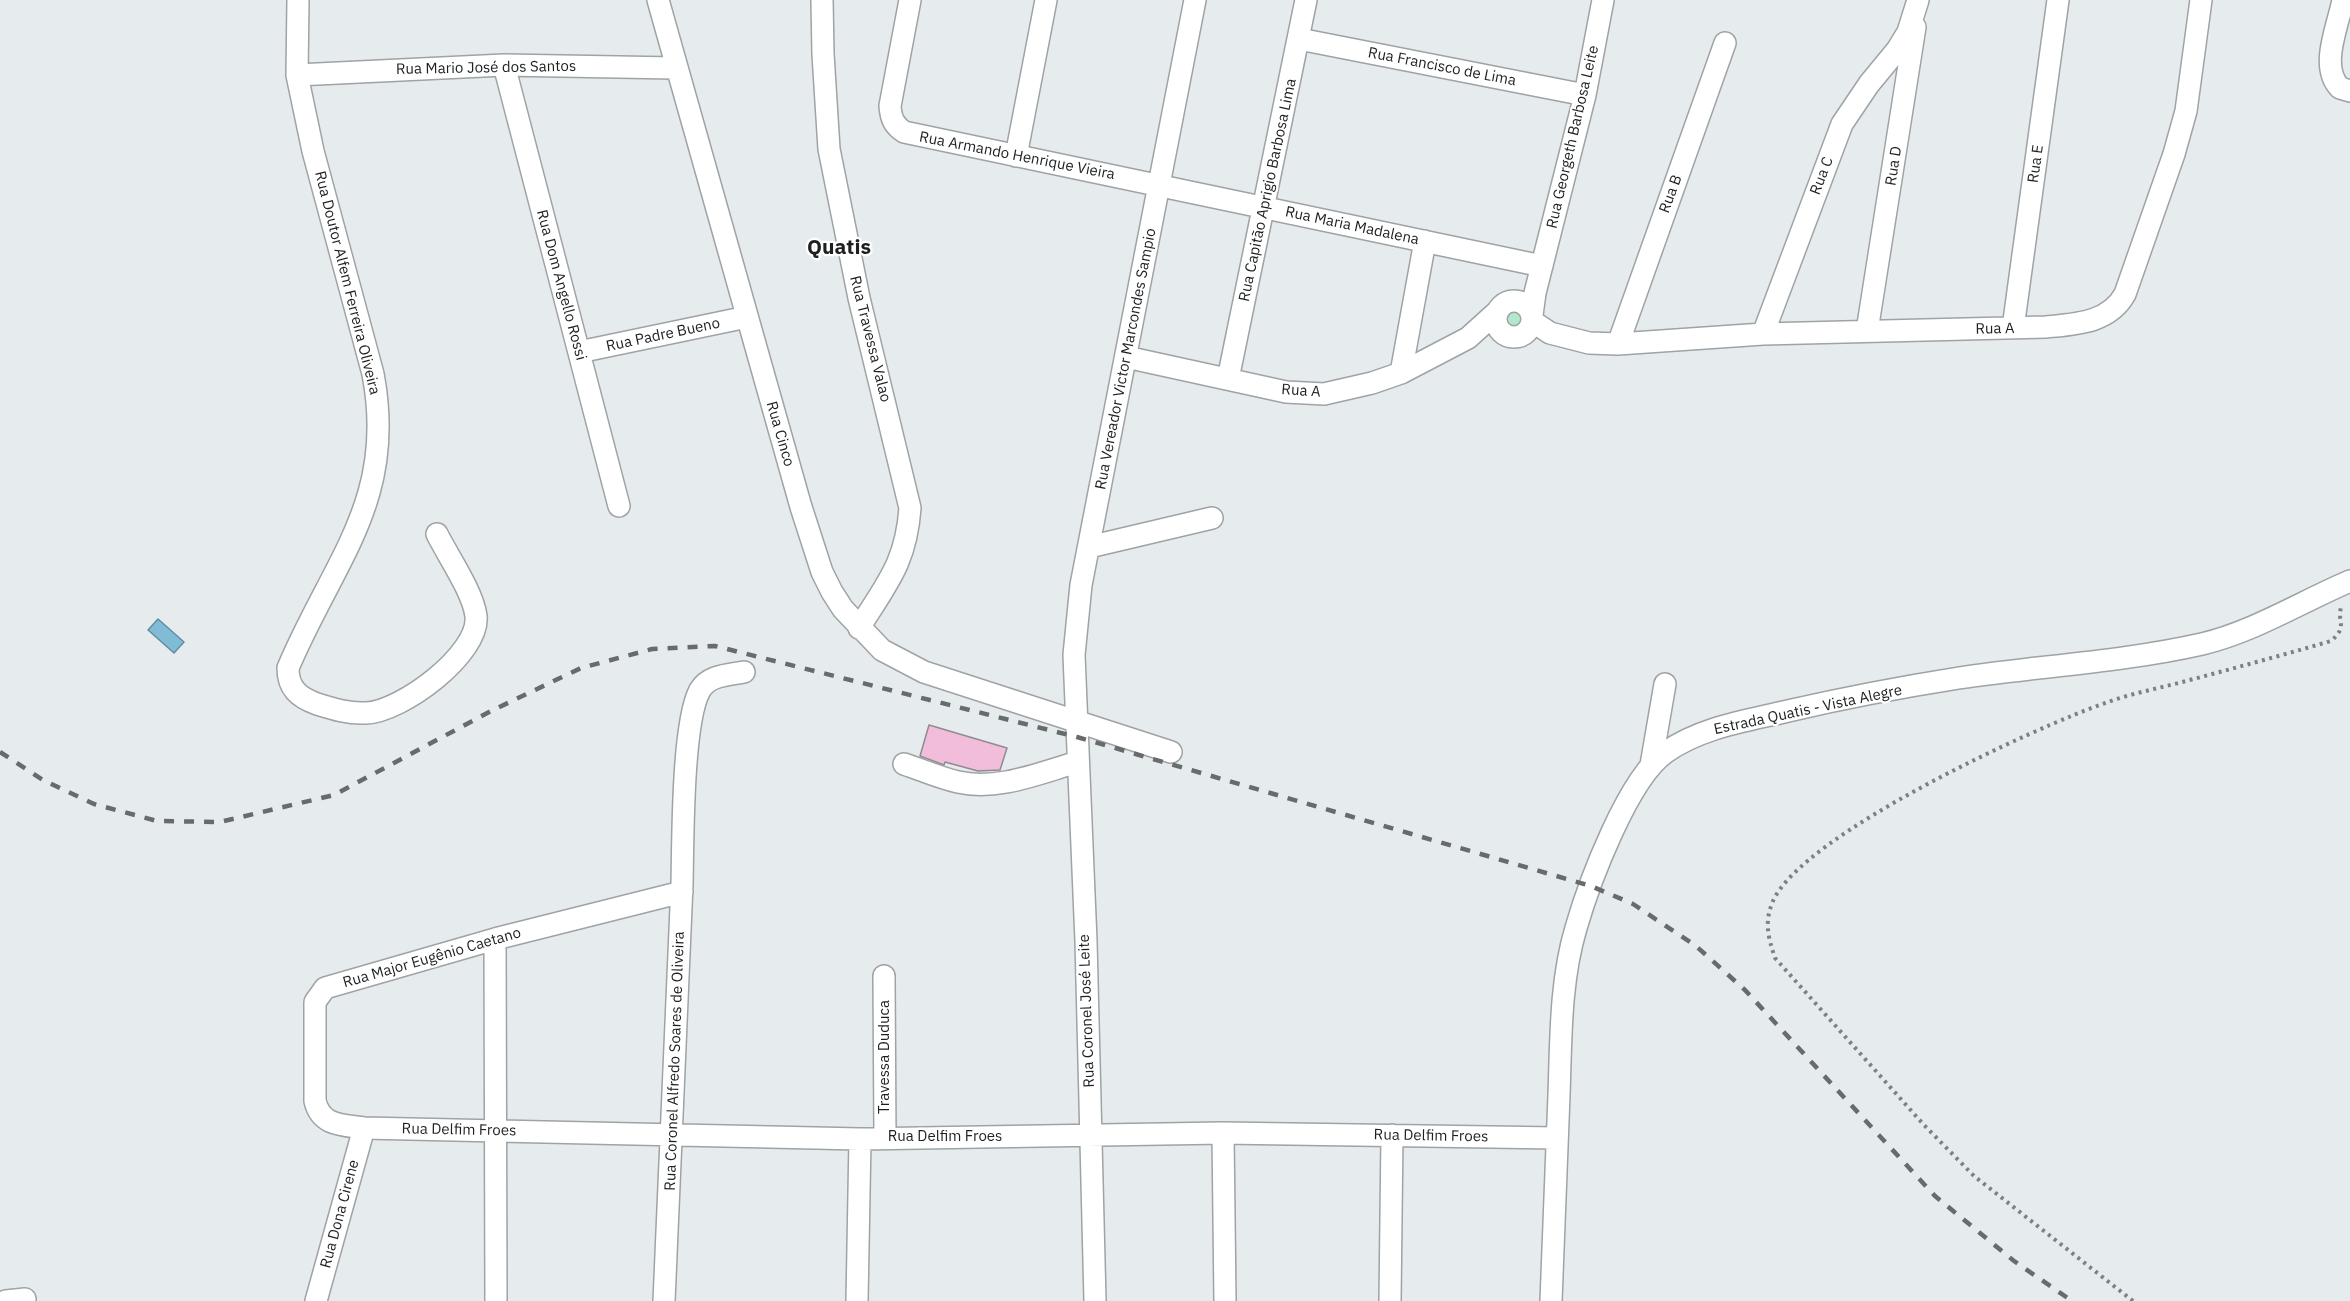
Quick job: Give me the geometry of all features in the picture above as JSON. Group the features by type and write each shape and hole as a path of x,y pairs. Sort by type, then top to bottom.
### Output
{"street":[{"name":"Rua Doutor Alfem Ferreira Oliveira","path":"298,0 297,75 313,151 373,374 379,406 379,426 376,467 364,510 348,552 288,668 288,681 294,691 307,700 339,711 367,713 393,706 420,690 457,658 473,637 476,616 468,594 436,534"},
{"name":"Rua Cinco","path":"658,0 675,68 822,572 843,609 882,650 924,672 1171,752"},
{"name":"Rua Travessa Valao","path":"822,0 829,148 859,298 910,508 907,541 900,563 859,628"},
{"name":"Rua Armando Henrique Vieira","path":"910,0 890,106 890,117 895,126 915,137 1161,184"},
{"path":"1016,156 1046,0"},
{"name":"Rua Vereador Victor Marcondes Sampio","path":"1076,720 1074,655 1081,585 1196,0"},
{"name":"Rua Capitão Aprigio Barbosa Lima","path":"1228,379 1306,0"},
{"name":"Rua Georgeth Barbosa Leite","path":"1529,328 1541,269 1585,95 1603,0"},
{"name":"Rua D","path":"1908,32 1918,0"},
{"name":"Rua D","path":"1867,331 1910,65 1918,0"},
{"name":"Rua E","path":"2013,328 2058,0"},
{"name":"Rua A","path":"1529,328 1589,343 1618,344 1763,334 2013,328 2087,322 2110,313 2125,294 2174,154 2186,111 2201,0"},
{"path":"2342,86 2331,57 2343,0"},
{"name":"Rua C","path":"1763,334 1842,124 1869,84 1898,50 1908,32"},
{"name":"Rua Francisco de Lima","path":"1299,39 1585,95"},
{"name":"Rua B","path":"1618,344 1725,43"},
{"name":"Rua Mario José dos Santos","path":"297,75 504,65 675,68"},
{"name":"Rua Dom Angello Rossi","path":"504,65 619,506"},
{"name":"Rua Maria Madalena","path":"1161,184 1425,241 1541,269"},
{"path":"1401,373 1425,241"},
{"path":"1468,338 1541,269"},
{"path":"1504,306 1521,302 1529,328"},
{"path":"1504,306 1496,322 1529,328"},
{"name":"Rua Padre Bueno","path":"579,352 747,317"},
{"path":"1468,338 1529,328"},
{"name":"Rua A","path":"1126,357 1286,392 1324,394 1372,384 1401,373 1468,338"},
{"path":"1089,547 1212,518"},
{"name":"Estrada Quatis - Vista Alegre","path":"1551,1301 1561,1036 1566,982 1575,930 1620,817 1651,765 1665,753 1693,737 1724,726 1806,707 1958,678 2150,654 2205,643 2235,634 2350,582"},
{"name":"Rua Coronel Alfredo Soares de Oliveira","path":"664,1301 689,745 699,692 705,683 717,677 744,672"},
{"path":"1651,765 1665,684"},
{"name":"Rua Coronel José Leite","path":"1076,720 1095,1301"},
{"path":"904,764 958,782 980,785 1005,783 1078,762"},
{"name":"Rua Major Eugênio Caetano","path":"333,1124 320,1115 315,1101 315,1002 318,994 333,985 495,939 682,892"},
{"path":"495,939 496,1301"},
{"name":"Travessa Duduca","path":"884,976 885,1138"},
{"name":"Rua Delfim Froes","path":"333,1124 364,1128 860,1139 1091,1137 1223,1133 1557,1138"},
{"name":"Rua Dona Cirene","path":"316,1301 364,1128"},
{"path":"1223,1133 1225,1301"},
{"path":"1390,1301 1392,1135"},
{"path":"857,1301 860,1139"}],"path":[{"path":"2133,1301 1974,1176 1924,1125 1775,958 1767,934 1767,918 1774,899 1797,870 1834,841 1924,786 2023,737 2108,702 2331,641 2340,634 2342,624 2339,610 2344,602"}],"green space":[{"path":"1514,304 1525,308 1529,319 1525,330 1514,334 1503,330 1499,319 1503,308"}],"water":[{"path":"158,619 184,642 174,653 148,630"}],"building":[{"path":"929,725 1007,748 1000,770 978,771 945,762 944,765 920,756"}],"railway":[{"path":"0,752 43,780 94,804 157,821 220,822 334,795 491,711 581,668 652,649 715,646 1077,737 1591,886 1633,904 1696,946 1745,990 1935,1196 2014,1261 2072,1301"}],"district":[{"name":"Quatis","path":"839,248"}]}
